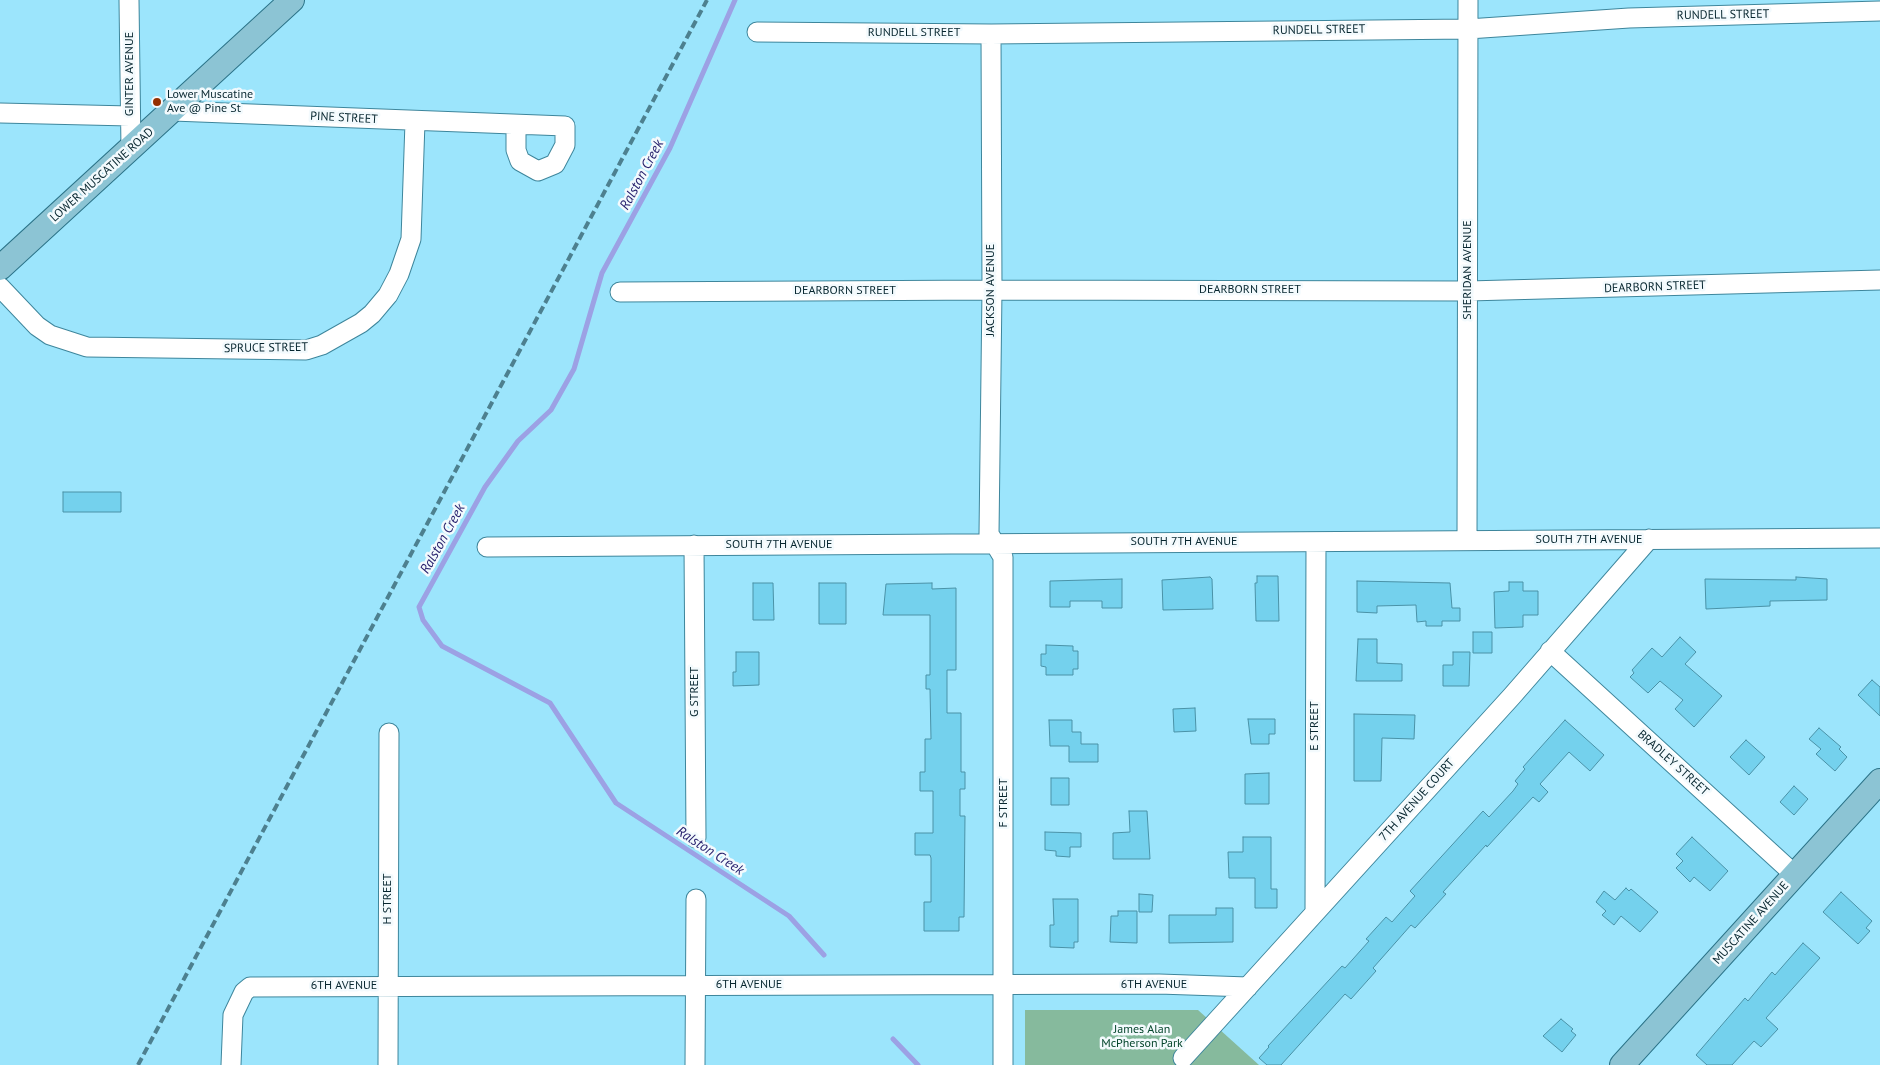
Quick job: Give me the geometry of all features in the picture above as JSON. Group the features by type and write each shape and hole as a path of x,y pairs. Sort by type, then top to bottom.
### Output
{"main road":[{"name":"LOWER MUSCATINE ROAD","path":"0,268 292,0"},
{"name":"MUSCATINE AVENUE","path":"1622,1065 1880,781"}],"street":[{"name":"GINTER AVENUE","path":"129,0 131,149"},
{"name":"SHERIDAN AVENUE","path":"1467,540 1468,0"},
{"name":"RUNDELL STREET","path":"757,32 991,34 1468,29 1629,18 1880,11"},
{"name":"JACKSON AVENUE","path":"991,34 992,290 989,534 995,544"},
{"name":"PINE STREET","path":"173,111 516,125"},
{"path":"0,114 130,116"},
{"name":"SPRUCE STREET","path":"0,287 37,326 50,335 87,347 306,350 322,345 361,323 372,314 388,295 399,274 410,239 415,122"},
{"name":"DEARBORN STREET","path":"620,292 992,290 1468,291 1880,280"},
{"name":"SOUTH 7TH AVENUE","path":"487,547 1880,538"},
{"name":"7TH AVENUE COURT","path":"1183,1058 1512,696 1649,539"},
{"name":"E STREET","path":"1315,912 1316,542"},
{"name":"F STREET","path":"995,544 1003,557 1003,1065"},
{"name":"G STREET","path":"694,545 696,838"},
{"name":"BRADLEY STREET","path":"1550,651 1795,875"},
{"name":"H STREET","path":"388,1065 389,732"},
{"path":"696,898 696,1065"},
{"name":"6TH AVENUE","path":"231,1065 233,1015 244,992 250,987 695,984 1004,986 1159,984 1248,987"}],"green space":[{"name":"James Alan McPherson Park","path":"1025,1010 1198,1010 1259,1065 1025,1065"}],"building":[{"path":"63,492 121,492 121,512 63,512"},
{"path":"1257,576 1278,576 1279,621 1256,621 1255,583 1257,583"},
{"path":"1210,577 1212,579 1213,609 1163,610 1162,580"},
{"path":"1796,577 1827,579 1827,600 1770,601 1770,606 1706,609 1705,579 1796,580"},
{"path":"1122,579 1122,608 1102,608 1102,601 1070,601 1070,607 1050,607 1050,581"},
{"path":"1357,581 1450,583 1452,608 1460,608 1460,621 1442,621 1442,626 1426,626 1426,621 1417,622 1416,605 1377,606 1377,613 1357,612"},
{"path":"1509,582 1523,582 1523,591 1538,591 1538,615 1523,615 1523,627 1495,628 1494,592 1509,591"},
{"path":"753,583 773,583 774,620 753,620"},
{"path":"819,583 846,583 846,624 819,624"},
{"path":"932,583 932,589 956,588 956,670 947,670 947,713 961,713 961,772 965,772 965,789 960,789 960,816 965,816 964,917 959,917 959,931 924,931 924,902 931,902 931,858 930,855 915,855 915,833 933,833 933,791 920,791 920,772 925,772 925,739 931,739 930,689 926,689 926,675 930,675 930,615 883,615 886,584"},
{"path":"1473,632 1492,632 1492,653 1473,653"},
{"path":"1680,637 1696,652 1685,664 1722,696 1694,727 1675,709 1683,700 1660,681 1648,693 1630,677 1634,673 1632,670 1652,648 1662,657"},
{"path":"1358,639 1377,639 1377,663 1402,664 1402,681 1356,681"},
{"path":"1046,645 1073,646 1073,651 1078,651 1078,669 1073,669 1073,675 1046,675 1046,667 1041,666 1041,654 1046,654"},
{"path":"736,652 759,652 759,685 733,686 733,672 736,672"},
{"path":"1453,652 1470,652 1469,686 1443,686 1443,665 1453,665"},
{"path":"1872,680 1880,687 1880,716 1858,695"},
{"path":"1195,708 1196,731 1174,732 1173,709"},
{"path":"1354,714 1415,715 1414,739 1382,738 1381,781 1354,781"},
{"path":"1248,719 1275,719 1275,734 1269,734 1269,744 1251,744"},
{"path":"1049,720 1072,720 1072,732 1081,732 1081,744 1098,744 1098,762 1069,762 1069,746 1050,746"},
{"path":"1565,720 1604,755 1590,771 1569,752 1540,784 1548,792 1539,802 1533,797 1487,847 1486,845 1443,892 1446,894 1415,928 1411,925 1373,968 1376,971 1351,999 1345,994 1281,1065 1267,1065 1259,1058 1342,966 1345,968 1369,941 1366,939 1386,917 1392,922 1415,896 1410,891 1483,811 1489,817 1513,791 1518,784 1515,781 1525,769 1523,767"},
{"path":"1819,728 1841,747 1839,749 1847,757 1835,771 1816,754 1821,749 1809,739"},
{"path":"1746,740 1765,757 1749,775 1730,757"},
{"path":"1269,773 1269,804 1245,804 1245,774"},
{"path":"1051,778 1069,778 1069,805 1051,805"},
{"path":"1794,786 1808,799 1794,815 1780,802"},
{"path":"1129,811 1147,811 1150,859 1113,859 1113,833 1130,832"},
{"path":"1045,832 1081,833 1081,847 1070,847 1070,857 1056,856 1056,851 1045,850"},
{"path":"1243,837 1271,837 1271,889 1277,889 1277,908 1255,908 1255,878 1229,878 1228,852 1243,852"},
{"path":"1692,837 1728,871 1710,891 1694,877 1690,882 1676,868 1683,861 1676,854"},
{"path":"1626,888 1629,891 1631,889 1658,912 1640,932 1621,916 1614,925 1602,915 1606,911 1596,902 1604,891 1615,900"},
{"path":"1841,892 1872,921 1866,928 1870,931 1858,944 1823,912"},
{"path":"1139,894 1153,895 1152,912 1139,912"},
{"path":"1053,899 1078,899 1078,942 1074,942 1074,948 1050,947 1050,925 1054,925"},
{"path":"1216,908 1233,908 1233,942 1169,943 1169,915 1216,915"},
{"path":"1118,911 1137,911 1137,943 1110,942 1111,916 1118,916"},
{"path":"1803,943 1820,958 1766,1018 1778,1029 1761,1047 1754,1041 1732,1065 1707,1065 1696,1055 1745,998 1748,1001 1772,972 1775,975"},
{"path":"1561,1019 1573,1029 1571,1031 1576,1035 1562,1052 1543,1036"}],"waterway":[{"name":"Ralston Creek","path":"735,0 670,148 602,273 574,369 551,410 518,441 485,487 419,607 423,620 442,646 550,703 616,803 789,916 824,955"},
{"name":"Ralston Creek","path":"893,1039 918,1065"}],"railway":[{"path":"138,1065 707,0"}],"place":[{"name":"Lower Muscatine Ave @ Pine St","path":"157,102"}]}
